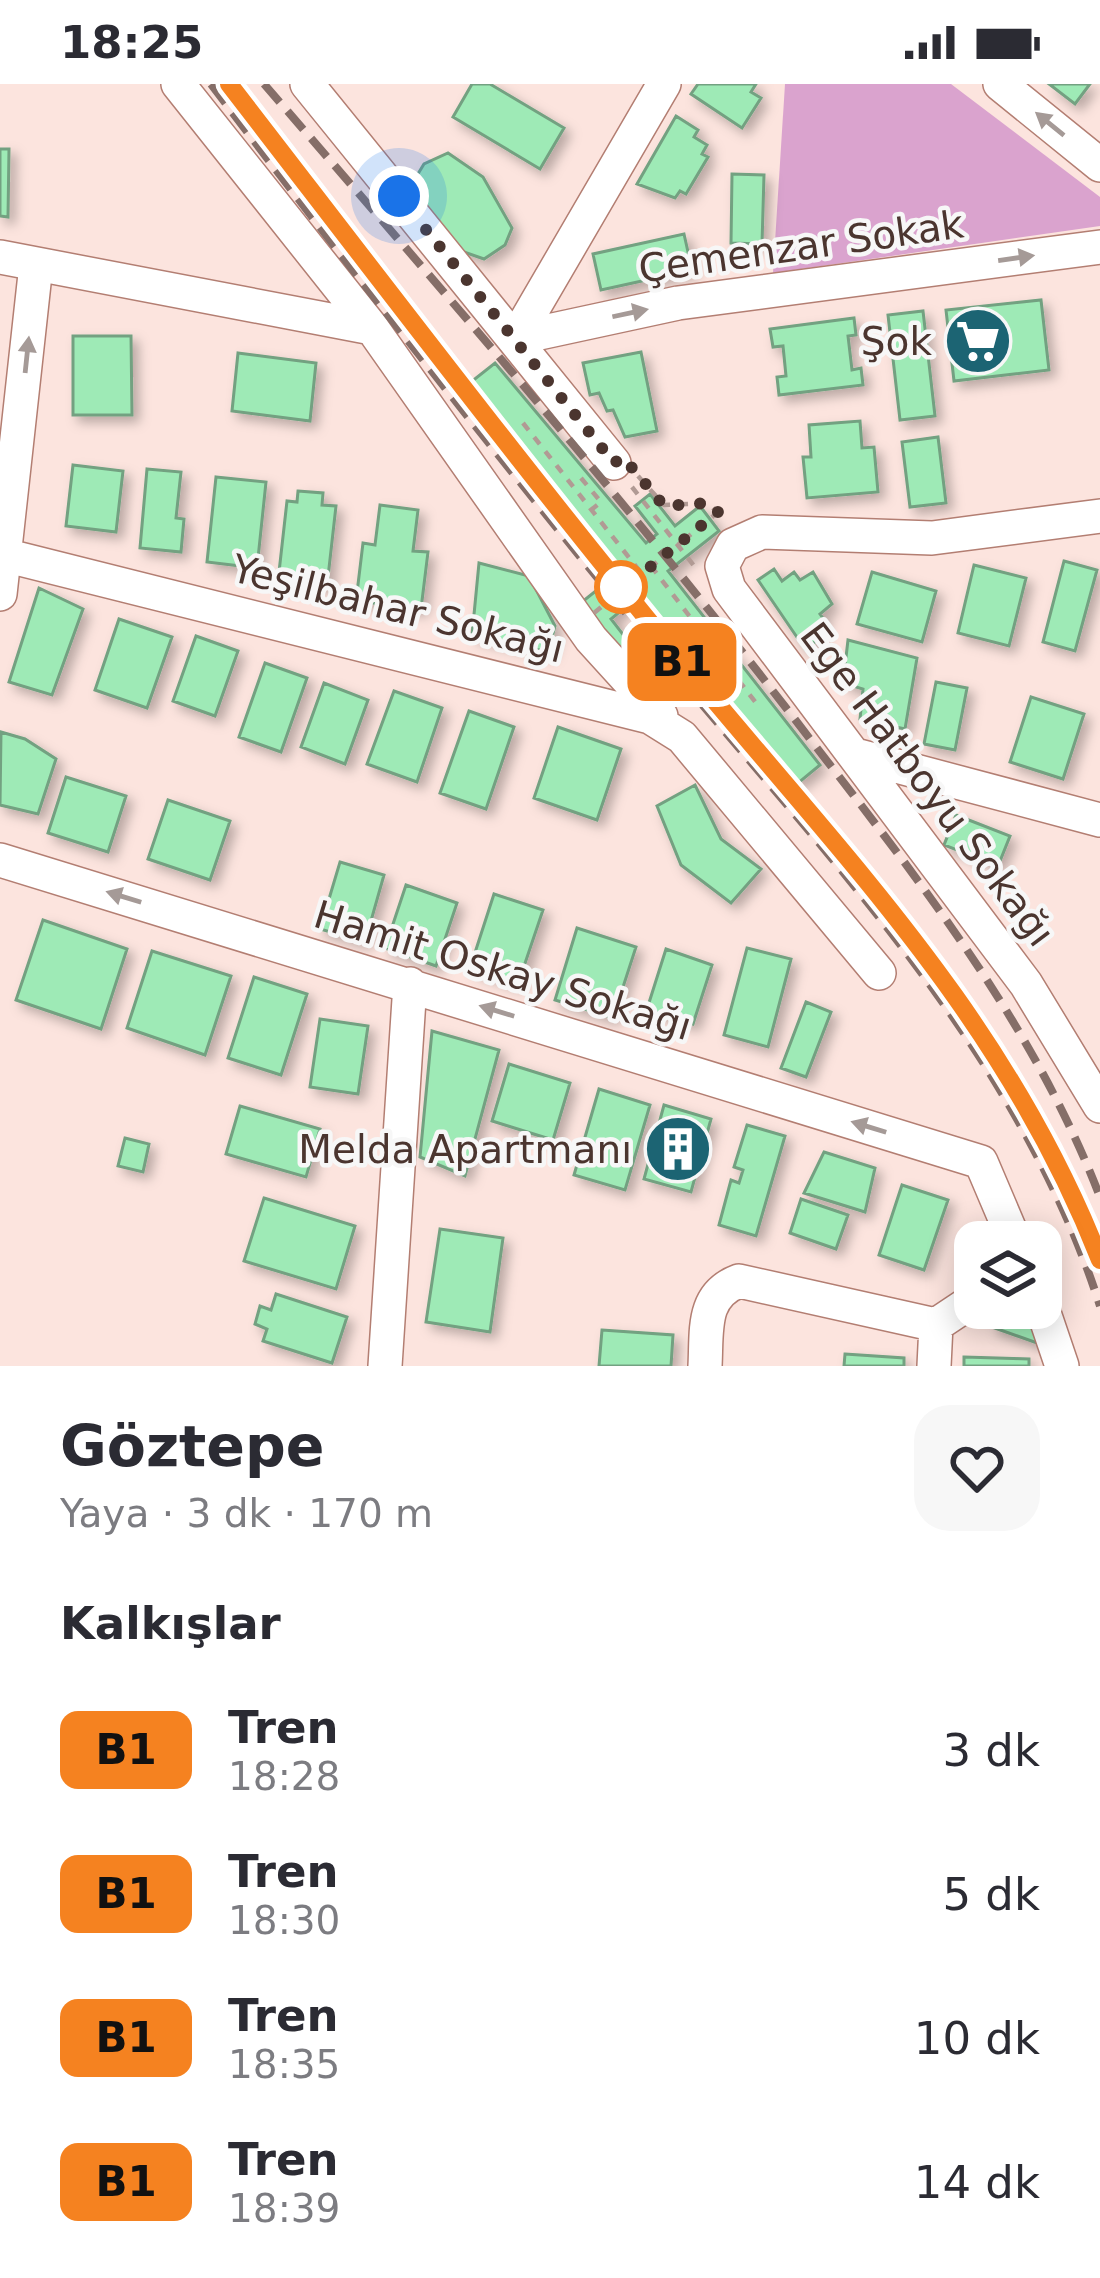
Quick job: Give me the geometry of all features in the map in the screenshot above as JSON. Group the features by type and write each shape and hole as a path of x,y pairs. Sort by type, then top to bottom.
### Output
{"street":[{"path":"178,84 372,328 580,624 682,736"},
{"path":"516,338 664,84"},
{"path":"1000,84 1100,165"},
{"path":"310,86 614,463"},
{"name":"Çemenzar Sokak","path":"516,338 665,305 1100,247"},
{"path":"0,257 372,328"},
{"path":"0,594 36,265"},
{"name":"Ege Hatboyu Sokağı","path":"1100,516 932,538 762,532 727,552 723,576 1036,998 1100,1106"},
{"name":"Yeşilbahar Sokağı","path":"4,554 601,700 650,717 682,736 879,973"},
{"path":"855,755 1100,820"},
{"name":"Hamit Oskay Sokağı","path":"0,860 981,1162 1006,1221"},
{"path":"385,1366 410,984"},
{"path":"705,1366 711,1304 721,1290 739,1281 936,1325 954,1313"},
{"path":"934,1366 936,1325"},
{"path":"1049,1329 1062,1366"}],"path":[{"path":"523,423 642,574"},
{"path":"595,613 718,512 711,504 667,506 623,457 614,463"},
{"path":"581,478 601,502 591,510"},
{"path":"642,500 681,542 691,561"},
{"path":"651,566 756,703"},
{"path":"654,586 662,580"},
{"path":"697,626 689,631 709,656"}],"shaded area":[{"path":"785,84 951,84 1100,197 1100,226 773,273"}],"building":[{"path":"472,84 490,84 564,128 540,169 453,117"},
{"path":"698,84 756,84 751,92 761,98 742,128 691,94"},
{"path":"1049,84 1090,84 1075,104"},
{"path":"676,116 698,130 694,137 707,145 702,154 708,157 686,194 680,191 675,198 637,184"},
{"path":"0,149 9,149 8,217 0,216"},
{"path":"448,153 483,177 512,228 505,245 484,259 461,251 425,210 413,182 424,164"},
{"path":"732,174 764,175 762,244 731,243"},
{"path":"684,234 692,270 601,290 593,254"},
{"path":"1041,300 1049,370 954,381 946,310"},
{"path":"923,311 935,416 900,420 888,315"},
{"path":"854,318 856,335 848,336 852,370 861,368 863,385 779,395 777,377 786,376 783,346 773,347 770,329"},
{"path":"73,336 131,336 132,415 73,415"},
{"path":"641,352 657,431 625,437 599,393 590,395 583,363"},
{"path":"238,353 316,363 310,421 232,411"},
{"path":"495,363 646,543 657,534 635,506 650,494 675,526 700,506 719,531 668,571 820,765 797,784 641,594 611,619 642,659 629,670 577,606 622,570 471,382"},
{"path":"860,421 862,448 874,447 878,492 807,498 803,457 811,457 809,425"},
{"path":"938,437 946,503 910,507 902,442"},
{"path":"73,465 123,471 116,532 66,526"},
{"path":"147,469 181,472 176,518 184,519 181,552 140,548"},
{"path":"216,477 266,482 257,568 207,562"},
{"path":"298,491 323,493 322,505 336,506 327,586 278,581 287,501 297,502"},
{"path":"380,505 418,510 413,551 428,552 421,609 356,601 363,543 375,545"},
{"path":"1064,561 1097,570 1075,651 1043,642"},
{"path":"479,563 529,576 555,626 548,652 472,635"},
{"path":"974,565 1026,578 1009,646 958,633"},
{"path":"774,569 782,581 794,572 800,580 813,572 832,604 820,614 825,621 816,629 822,637 805,649 758,580"},
{"path":"872,572 936,591 922,642 857,624"},
{"path":"39,588 83,609 52,695 9,682"},
{"path":"119,619 172,637 147,708 95,690"},
{"path":"196,636 238,651 215,716 173,701"},
{"path":"848,640 917,658 905,729 860,719 863,689 843,683"},
{"path":"265,663 307,678 281,752 239,737"},
{"path":"936,682 967,688 955,750 924,744"},
{"path":"324,683 368,700 345,764 301,747"},
{"path":"394,691 442,708 417,782 367,764"},
{"path":"1031,697 1084,714 1063,779 1010,762"},
{"path":"469,711 514,727 486,809 440,793"},
{"path":"558,727 621,749 597,820 534,798"},
{"path":"1,732 25,739 56,759 38,814 0,805"},
{"path":"66,777 126,796 108,852 48,833"},
{"path":"695,785 721,839 761,869 731,903 681,865 657,806"},
{"path":"168,800 230,821 210,880 148,859"},
{"path":"956,815 1010,836 998,866 944,845"},
{"path":"340,862 384,875 365,942 320,929"},
{"path":"406,885 457,903 436,966 385,948"},
{"path":"494,894 543,910 518,984 470,968"},
{"path":"43,920 127,949 101,1029 16,1000"},
{"path":"577,928 636,947 613,1018 555,1000"},
{"path":"747,948 791,959 768,1047 724,1035"},
{"path":"666,949 712,965 693,1024 647,1009"},
{"path":"152,951 231,976 205,1055 127,1028"},
{"path":"254,977 307,994 281,1075 228,1058"},
{"path":"806,1002 831,1012 806,1077 781,1068"},
{"path":"320,1019 368,1026 358,1094 310,1087"},
{"path":"432,1031 499,1050 465,1176 420,1157"},
{"path":"509,1064 570,1083 553,1140 492,1121"},
{"path":"599,1089 650,1105 625,1190 574,1175"},
{"name":"Melda Apartmanı","path":"664,1105 711,1119 691,1192 644,1179"},
{"path":"240,1106 320,1129 306,1177 226,1154"},
{"path":"747,1125 785,1136 756,1236 719,1225 731,1180 739,1183 743,1170 734,1167"},
{"path":"125,1138 149,1144 143,1172 118,1166"},
{"path":"824,1152 875,1168 865,1212 804,1193"},
{"path":"902,1185 948,1200 924,1270 879,1255"},
{"path":"264,1198 355,1226 336,1289 244,1261"},
{"path":"801,1199 848,1215 836,1249 790,1233"},
{"path":"440,1229 503,1238 490,1332 426,1322"},
{"path":"276,1294 347,1317 332,1363 263,1341 267,1329 255,1324 260,1306 271,1310"},
{"path":"998,1329 1045,1329 1040,1344"},
{"path":"602,1330 673,1335 671,1366 599,1366"},
{"path":"845,1354 904,1358 904,1366 844,1366"},
{"path":"964,1357 1029,1359 1029,1366 964,1366"}],"railway":[{"path":"211,84 542,509 910,957 1019,1123 1064,1212 1100,1306"},
{"path":"264,84 610,489 934,902 1043,1073 1100,1197"}],"train":[{"name":"B1","path":"229,84 599,560 908,928 965,1004 1030,1110 1100,1260"}],"place":[{"name":"Şok","path":"978,341"},
{"name":"Melda Apartmanı","path":"678,1149"}],"route":[{"path":"399,196 614,463 623,457 664,506 708,503 718,512 618,593 621,587"}]}
